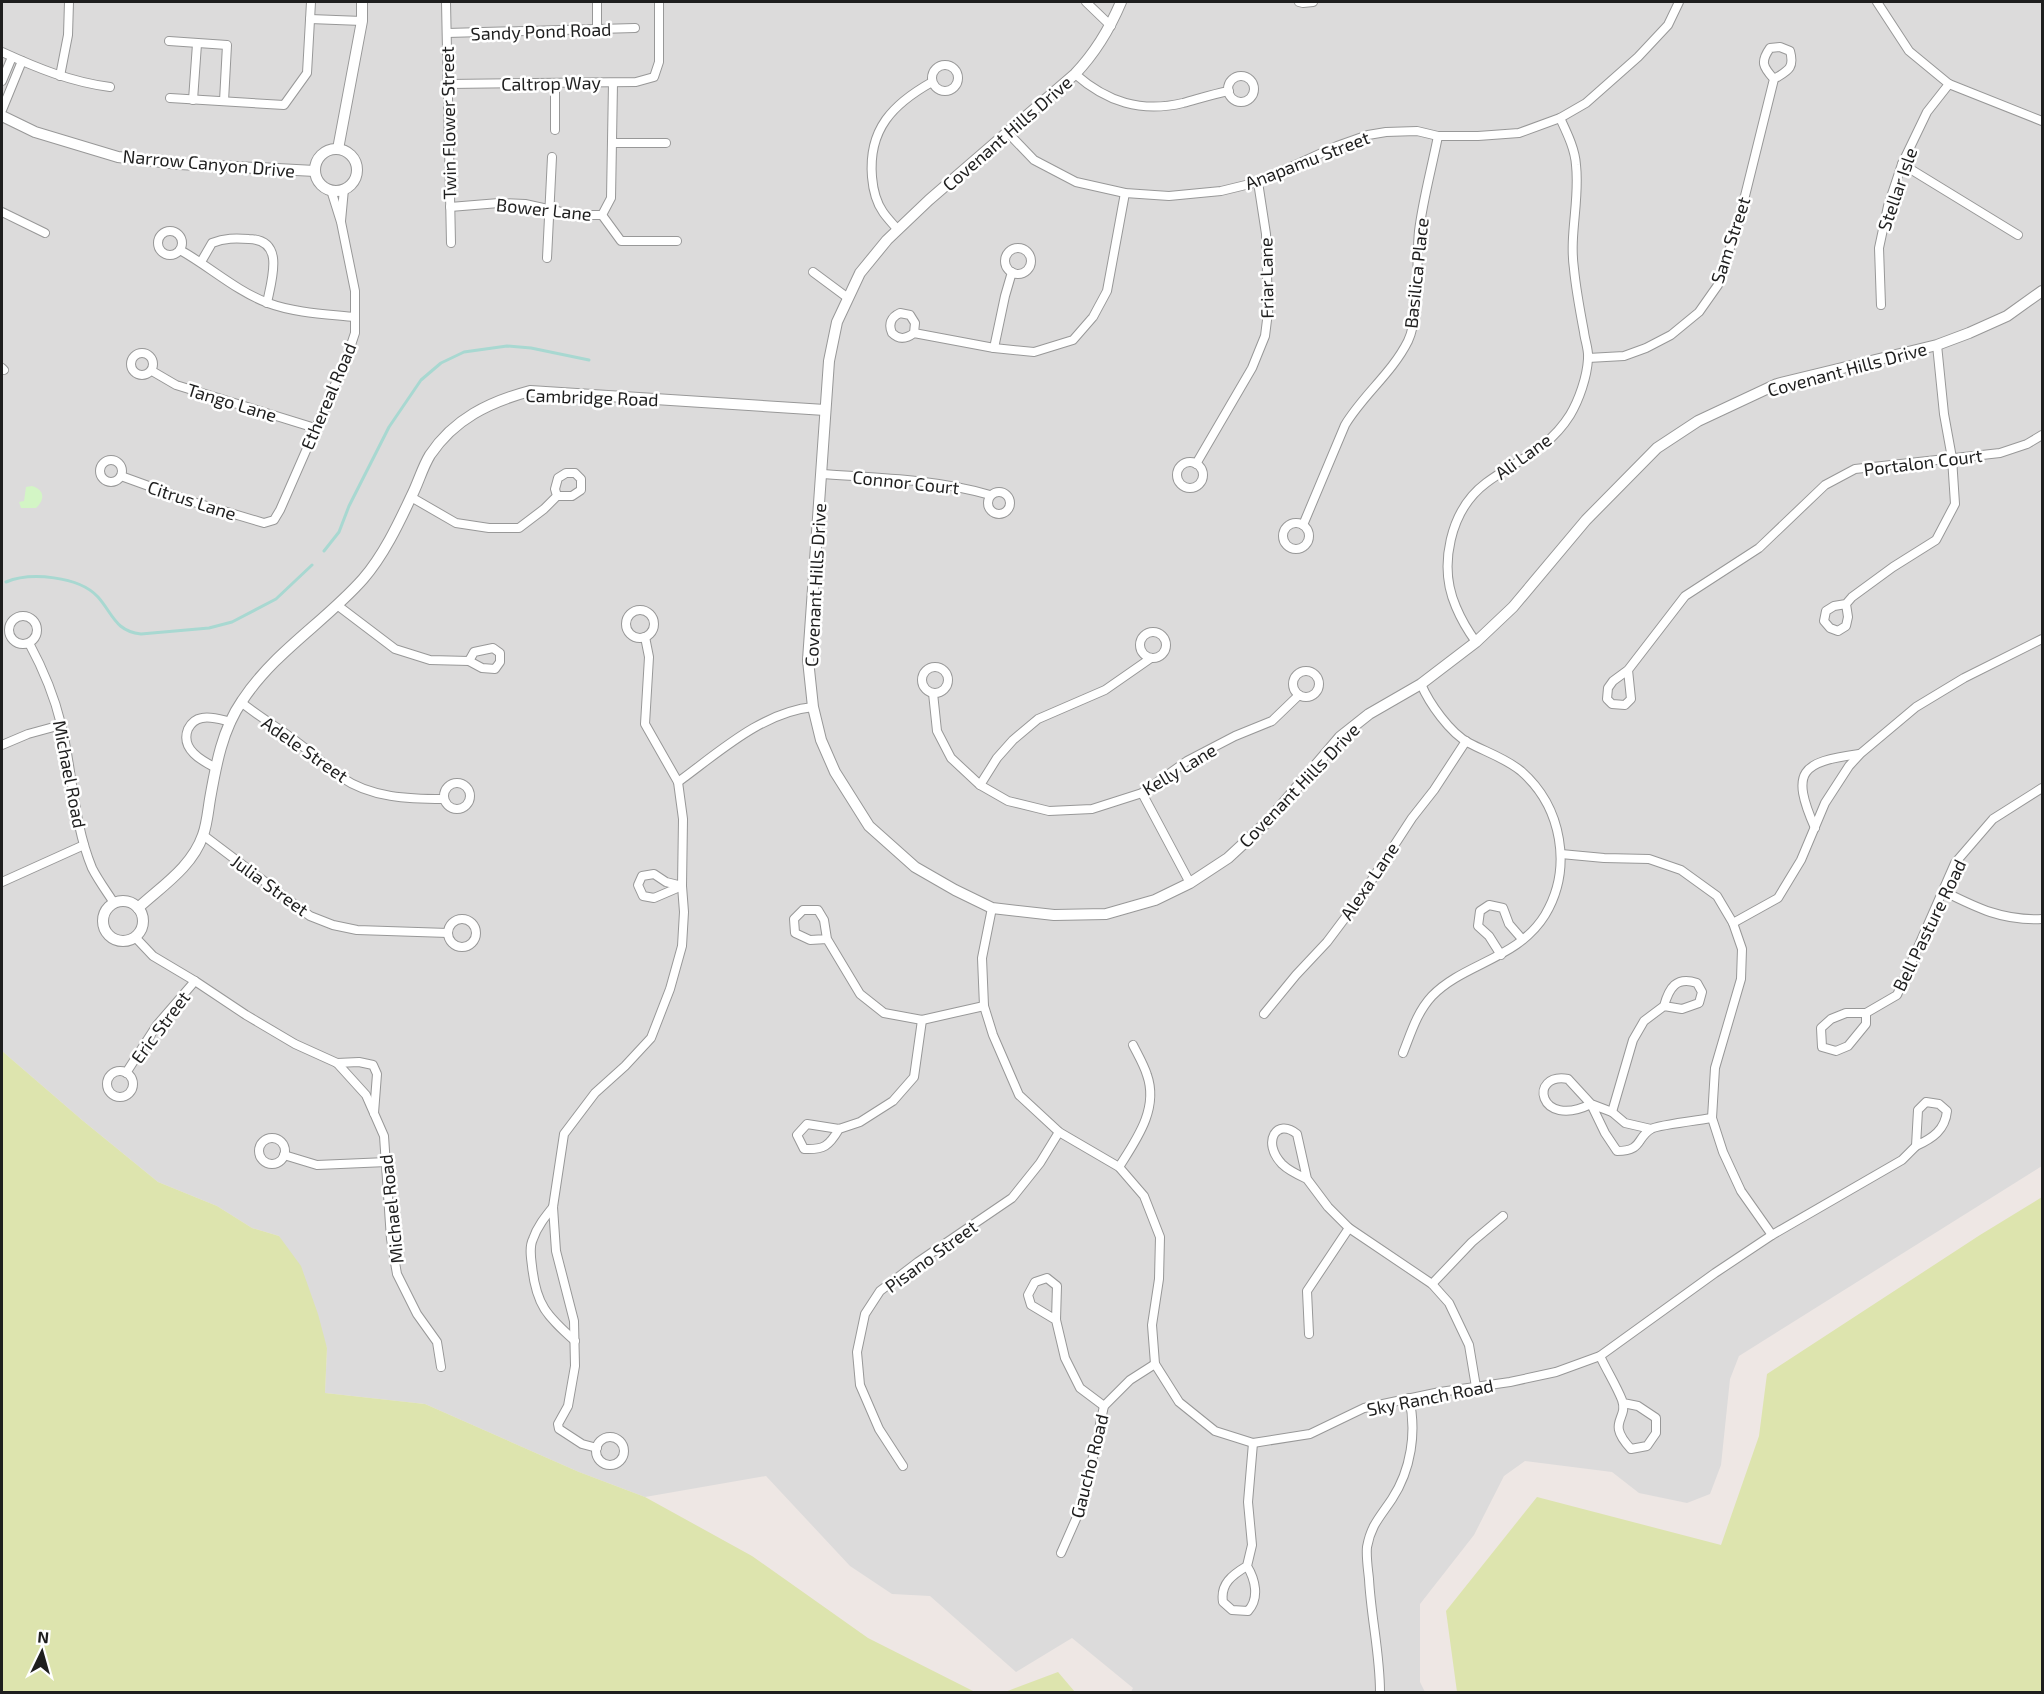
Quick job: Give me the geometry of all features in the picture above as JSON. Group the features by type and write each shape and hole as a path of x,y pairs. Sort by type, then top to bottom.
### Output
{"street":[{"path":"60,76 68,35 69,2"},
{"path":"170,99 284,105 306,73 311,2"},
{"path":"338,149 362,21 362,2"},
{"name":"Twin Flower Street","path":"446,2 451,243"},
{"path":"597,2 597,29"},
{"name":"Caltrop Way","path":"448,84 636,82 654,77 659,62 659,2"},
{"path":"1086,2 1111,26"},
{"name":"Covenant Hills Drive","path":"1121,2 1111,26 1075,74 929,200 898,230 860,273 837,322 831,351 808,660 813,707 821,740 835,772 869,826 915,867 992,908 1054,915 1106,914 1155,900 1190,883 1228,858 1269,820 1340,737 1369,714 1421,684 1476,642 1513,607 1548,563 1616,487 1657,448 1690,426 1777,384 1937,345 2007,316 2043,291"},
{"path":"1299,2 1313,2"},
{"name":"Anapamu Street","path":"1008,133 1034,160 1076,182 1125,193 1169,196 1221,191 1258,182 1337,146 1368,135 1417,131 1438,136 1495,136 1519,133 1560,118 1586,103 1638,57 1668,25 1679,2"},
{"path":"1877,2 1909,51 1949,84 2042,120"},
{"path":"310,20 362,21"},
{"name":"Sandy Pond Road","path":"447,33 634,28"},
{"path":"169,41 227,45 224,101"},
{"path":"193,100 197,44"},
{"path":"2,52 60,76 87,84 110,87"},
{"path":"2,81 12,57"},
{"path":"2,110 22,61"},
{"path":"1075,74 1107,98 1130,105 1157,107 1229,91"},
{"name":"Sam Street","path":"1588,358 1624,356 1647,348 1671,335 1699,312 1718,285 1739,220 1774,79"},
{"name":"Bower Lane","path":"602,215 611,198 613,82"},
{"path":"898,230 883,212 875,193 871,159 873,145 879,130 892,111 905,99 932,82"},
{"path":"555,83 555,130"},
{"name":"Stellar Isle","path":"1881,304 1879,248 1888,206 1902,164 1927,112 1949,84"},
{"name":"Narrow Canyon Drive","path":"2,116 35,132 118,157 179,164 315,171"},
{"name":"Ali Lane","path":"1476,642 1455,605 1451,589 1448,564 1450,541 1455,524 1473,494 1536,451 1560,429 1578,397 1588,358 1571,248 1576,163 1560,118"},
{"name":"Basilica Place","path":"1303,525 1345,425 1353,412 1392,368 1409,338 1414,315 1419,230 1438,136"},
{"path":"612,143 666,143"},
{"path":"338,149 350,153 356,164 356,176 353,182 344,189 331,190 320,183 315,165 321,154 338,149"},
{"path":"548,258 552,157"},
{"path":"1902,164 2018,235"},
{"name":"Friar Lane","path":"1196,464 1252,368 1265,336 1268,312 1266,234 1258,182"},
{"name":"Ethereal Road","path":"341,222 344,189"},
{"name":"Ethereal Road","path":"264,523 274,520 280,510 347,357 355,333 355,291 341,222 331,190"},
{"path":"914,333 994,348 1034,352 1073,340 1093,317 1107,291 1125,193"},
{"name":"Bower Lane","path":"450,207 500,202 550,208 575,215 602,215"},
{"path":"2,212 45,233"},
{"name":"Bower Lane","path":"602,215 621,241 677,241"},
{"path":"201,262 212,243 225,238 261,239 269,244 274,258 267,303"},
{"path":"180,250 242,290 267,303 301,312 355,317"},
{"path":"813,272 848,298"},
{"path":"994,348 1012,272"},
{"path":"1846,604 1893,567 1936,540 1955,504 1952,458 1944,414 1937,345"},
{"name":"Tango Lane","path":"152,371 176,385 315,428"},
{"name":"Cambridge Road","path":"138,908 186,865 203,835 222,741 241,702 259,677 288,647 337,605 364,578 392,536 429,456 454,427 501,398 530,391 825,410"},
{"name":"Portalon Court","path":"1628,670 1685,596 1759,548 1825,485 1855,469 2000,453 2043,435"},
{"name":"Connor Court","path":"821,474 930,481 990,495"},
{"name":"Citrus Lane","path":"122,476 190,501 264,523"},
{"path":"411,497 456,523 489,528 519,528 557,496"},
{"path":"337,605 394,650 430,660 469,661"},
{"path":"597,1448 582,1444 559,1430 558,1424 568,1406 572,1386 575,1341 574,1321 556,1251 553,1207 564,1134 596,1093 651,1038 670,989 682,946 683,819 678,782 645,724 649,657 645,637"},
{"path":"1733,923 1778,898 1802,860 1825,803 1849,766 1860,754 1916,706 1964,678 2043,639"},
{"name":"Michael Road","path":"29,642 46,674 61,725 72,792 84,845 93,870 114,903"},
{"path":"980,785 997,758 1013,740 1038,719 1105,690 1150,658"},
{"path":"1403,1053 1418,1016 1434,994 1444,985 1501,955 1534,928 1548,908 1557,885 1562,854 1553,816 1541,793 1512,765 1466,741 1438,712 1421,684"},
{"name":"Kelly Lane","path":"933,693 937,731 951,758 980,785 1008,801 1049,811 1092,809 1142,793 1187,761 1235,736 1272,722 1299,695"},
{"name":"Adele Street","path":"241,702 343,778 376,793 410,799 444,799"},
{"path":"678,782 759,725 779,714 813,707"},
{"path":"216,768 194,754 188,745 189,726 195,720 211,717 231,722"},
{"path":"2,745 28,734 61,725"},
{"name":"Alexa Lane","path":"1264,1014 1327,942 1360,898 1466,741"},
{"path":"1815,828 1805,806 1803,777 1809,769 1823,760 1860,754"},
{"name":"Bell Pasture Road","path":"1866,1013 1866,1024 1848,1046 1836,1051 1822,1047 1821,1028 1831,1019 1846,1013 1866,1013 1897,995 1955,863 1993,819 2043,788"},
{"path":"1142,793 1190,883"},
{"name":"Julia Street","path":"203,835 318,919 357,930 448,933"},
{"path":"2,882 84,845"},
{"path":"1562,854 1649,859 1681,870 1717,896 1733,923 1742,949 1741,978 1715,1068 1712,1118 1723,1152 1741,1191 1772,1235"},
{"path":"654,874 666,882 682,886 654,898 643,896 638,885 642,876 654,874"},
{"path":"1943,891 1989,913 2014,919 2043,919"},
{"path":"127,902 138,908 142,927 135,937 122,941 116,940 105,932 103,919 114,903 127,902"},
{"path":"1501,955 1489,936 1478,926 1479,911 1489,905 1503,908 1509,924 1522,939"},
{"name":"Sky Ranch Road","path":"992,908 982,958 984,1006 993,1035 1019,1095 1059,1132 1119,1167 1144,1196 1160,1237 1159,1279 1152,1325 1155,1364 1179,1402 1215,1431 1253,1443 1310,1434 1364,1407 1556,1372 1600,1356 1772,1235 1902,1160 1916,1146 1930,1140 1946,1124 1947,1112 1939,1104 1926,1102 1918,1110 1916,1146"},
{"path":"827,939 810,939 795,933 794,919 803,910 818,910 824,920 827,939 860,994 885,1013 922,1020 984,1006"},
{"name":"Michael Road","path":"135,937 153,956 246,1016 295,1044 337,1063 366,1095 384,1136 391,1239 398,1274 417,1314 437,1342 441,1366"},
{"path":"1612,1112 1633,1040 1644,1021 1664,1006 1668,992 1677,982 1686,979 1697,983 1702,992 1699,1003 1682,1009 1664,1006"},
{"name":"Eric Street","path":"126,1073 157,1025 195,981"},
{"path":"839,1129 833,1139 819,1150 804,1149 797,1135 807,1124 839,1129 860,1122 893,1101 914,1077 922,1020"},
{"path":"1119,1167 1142,1130 1150,1102 1148,1077 1133,1045"},
{"name":"Michael Road","path":"337,1063 359,1062 373,1065 377,1074 374,1114"},
{"path":"1651,1129 1636,1147 1627,1151 1617,1151 1591,1104 1568,1078 1553,1079 1547,1082 1544,1088 1545,1101 1555,1110 1567,1112 1579,1110 1591,1104 1612,1112 1625,1123 1651,1129 1712,1118"},
{"path":"1307,1179 1299,1138 1292,1130 1280,1130 1272,1138 1272,1149 1288,1169 1307,1179 1328,1207 1349,1228 1432,1284 1449,1303 1469,1345 1476,1387"},
{"name":"Pisano Street","path":"903,1466 879,1429 860,1385 857,1352 866,1314 880,1292 918,1262 1012,1198 1040,1163 1059,1132"},
{"path":"284,1155 316,1166 387,1162"},
{"path":"553,1207 536,1230 531,1242 534,1282 541,1305 575,1341"},
{"path":"1432,1284 1472,1242 1503,1216"},
{"path":"1309,1334 1307,1291 1349,1228"},
{"path":"1056,1320 1031,1305 1028,1295 1035,1282 1047,1278 1057,1286 1056,1320 1065,1358 1080,1388 1104,1406"},
{"path":"1600,1356 1623,1403 1618,1424 1619,1436 1631,1449 1647,1446 1656,1433 1656,1418 1638,1406 1623,1403"},
{"name":"Gaucho Road","path":"1061,1553 1083,1503 1104,1406 1130,1380 1155,1364"},
{"path":"1380,1692 1380,1667 1371,1617 1367,1549 1375,1521 1392,1498 1405,1474 1411,1447 1413,1418 1408,1398"},
{"path":"1247,1566 1253,1575 1256,1598 1248,1611 1232,1610 1223,1602 1223,1589 1226,1582 1247,1566 1252,1545 1248,1502 1253,1443"}],"shaded area":[{"path":"2,2 2042,2 2042,1166 1739,1356 1730,1379 1721,1465 1710,1494 1687,1503 1639,1493 1612,1472 1525,1461 1504,1476 1474,1535 1420,1604 1420,1682 1425,1692 1131,1692 1133,1688 1072,1638 1016,1672 930,1596 892,1594 850,1566 766,1476 645,1497 579,1472 425,1404 325,1393 327,1348 279,1236 252,1228 217,1206 158,1182 2,1051"}],"green space":[{"path":"32,486 41,493 41,502 36,508 21,508 19,502 24,501 26,487"},
{"path":"2,1051 158,1182 217,1206 252,1228 279,1236 301,1266 318,1314 327,1348 325,1393 425,1404 579,1472 645,1497 752,1556 868,1638 975,1692 2,1692"},
{"path":"2042,1197 2042,1692 1457,1692 1446,1611 1537,1497 1721,1545 1759,1436 1767,1374"},
{"path":"1058,1672 1075,1692 1005,1692"}],"waterway":[{"path":"324,551 339,532 349,506 389,427 421,380 441,363 464,352 507,346 531,348 589,360"},
{"path":"6,582 28,577 41,577 79,584 98,597 115,621 125,629 141,634 209,628 232,622 276,599 312,565"}]}
